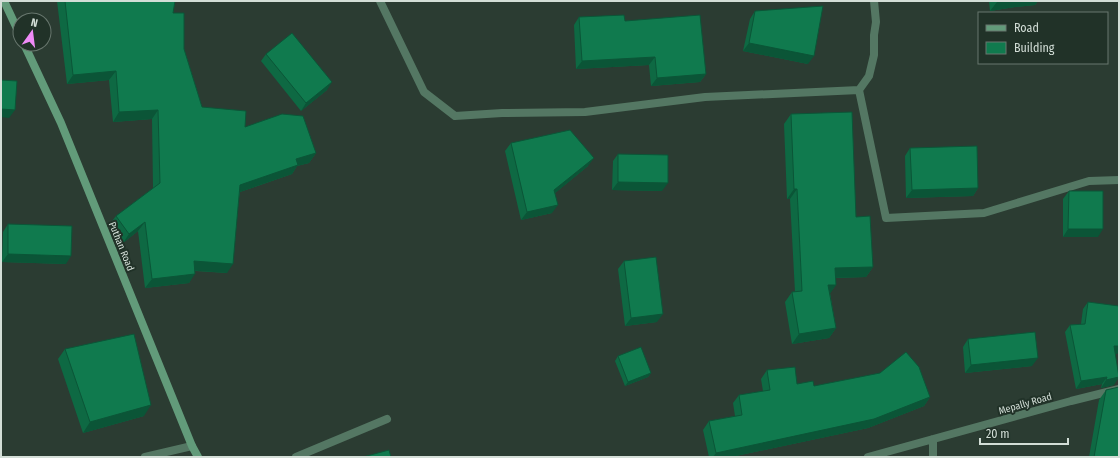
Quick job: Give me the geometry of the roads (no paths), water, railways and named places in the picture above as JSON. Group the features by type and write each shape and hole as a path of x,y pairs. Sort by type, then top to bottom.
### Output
{"street":[{"path":"4,1 12,18"},
{"path":"380,1 424,92 455,116 585,112 705,97 859,90"},
{"path":"874,1 876,22 874,35 874,55 869,76 859,90 886,218 984,213 1090,181 1119,180"},
{"name":"Puthan Road","path":"28,52 61,123 192,446 198,457"},
{"name":"Mepally Road","path":"868,457 1119,389"},
{"path":"296,457 387,418"},
{"path":"933,457 934,439"},
{"path":"145,457 192,446"}]}
